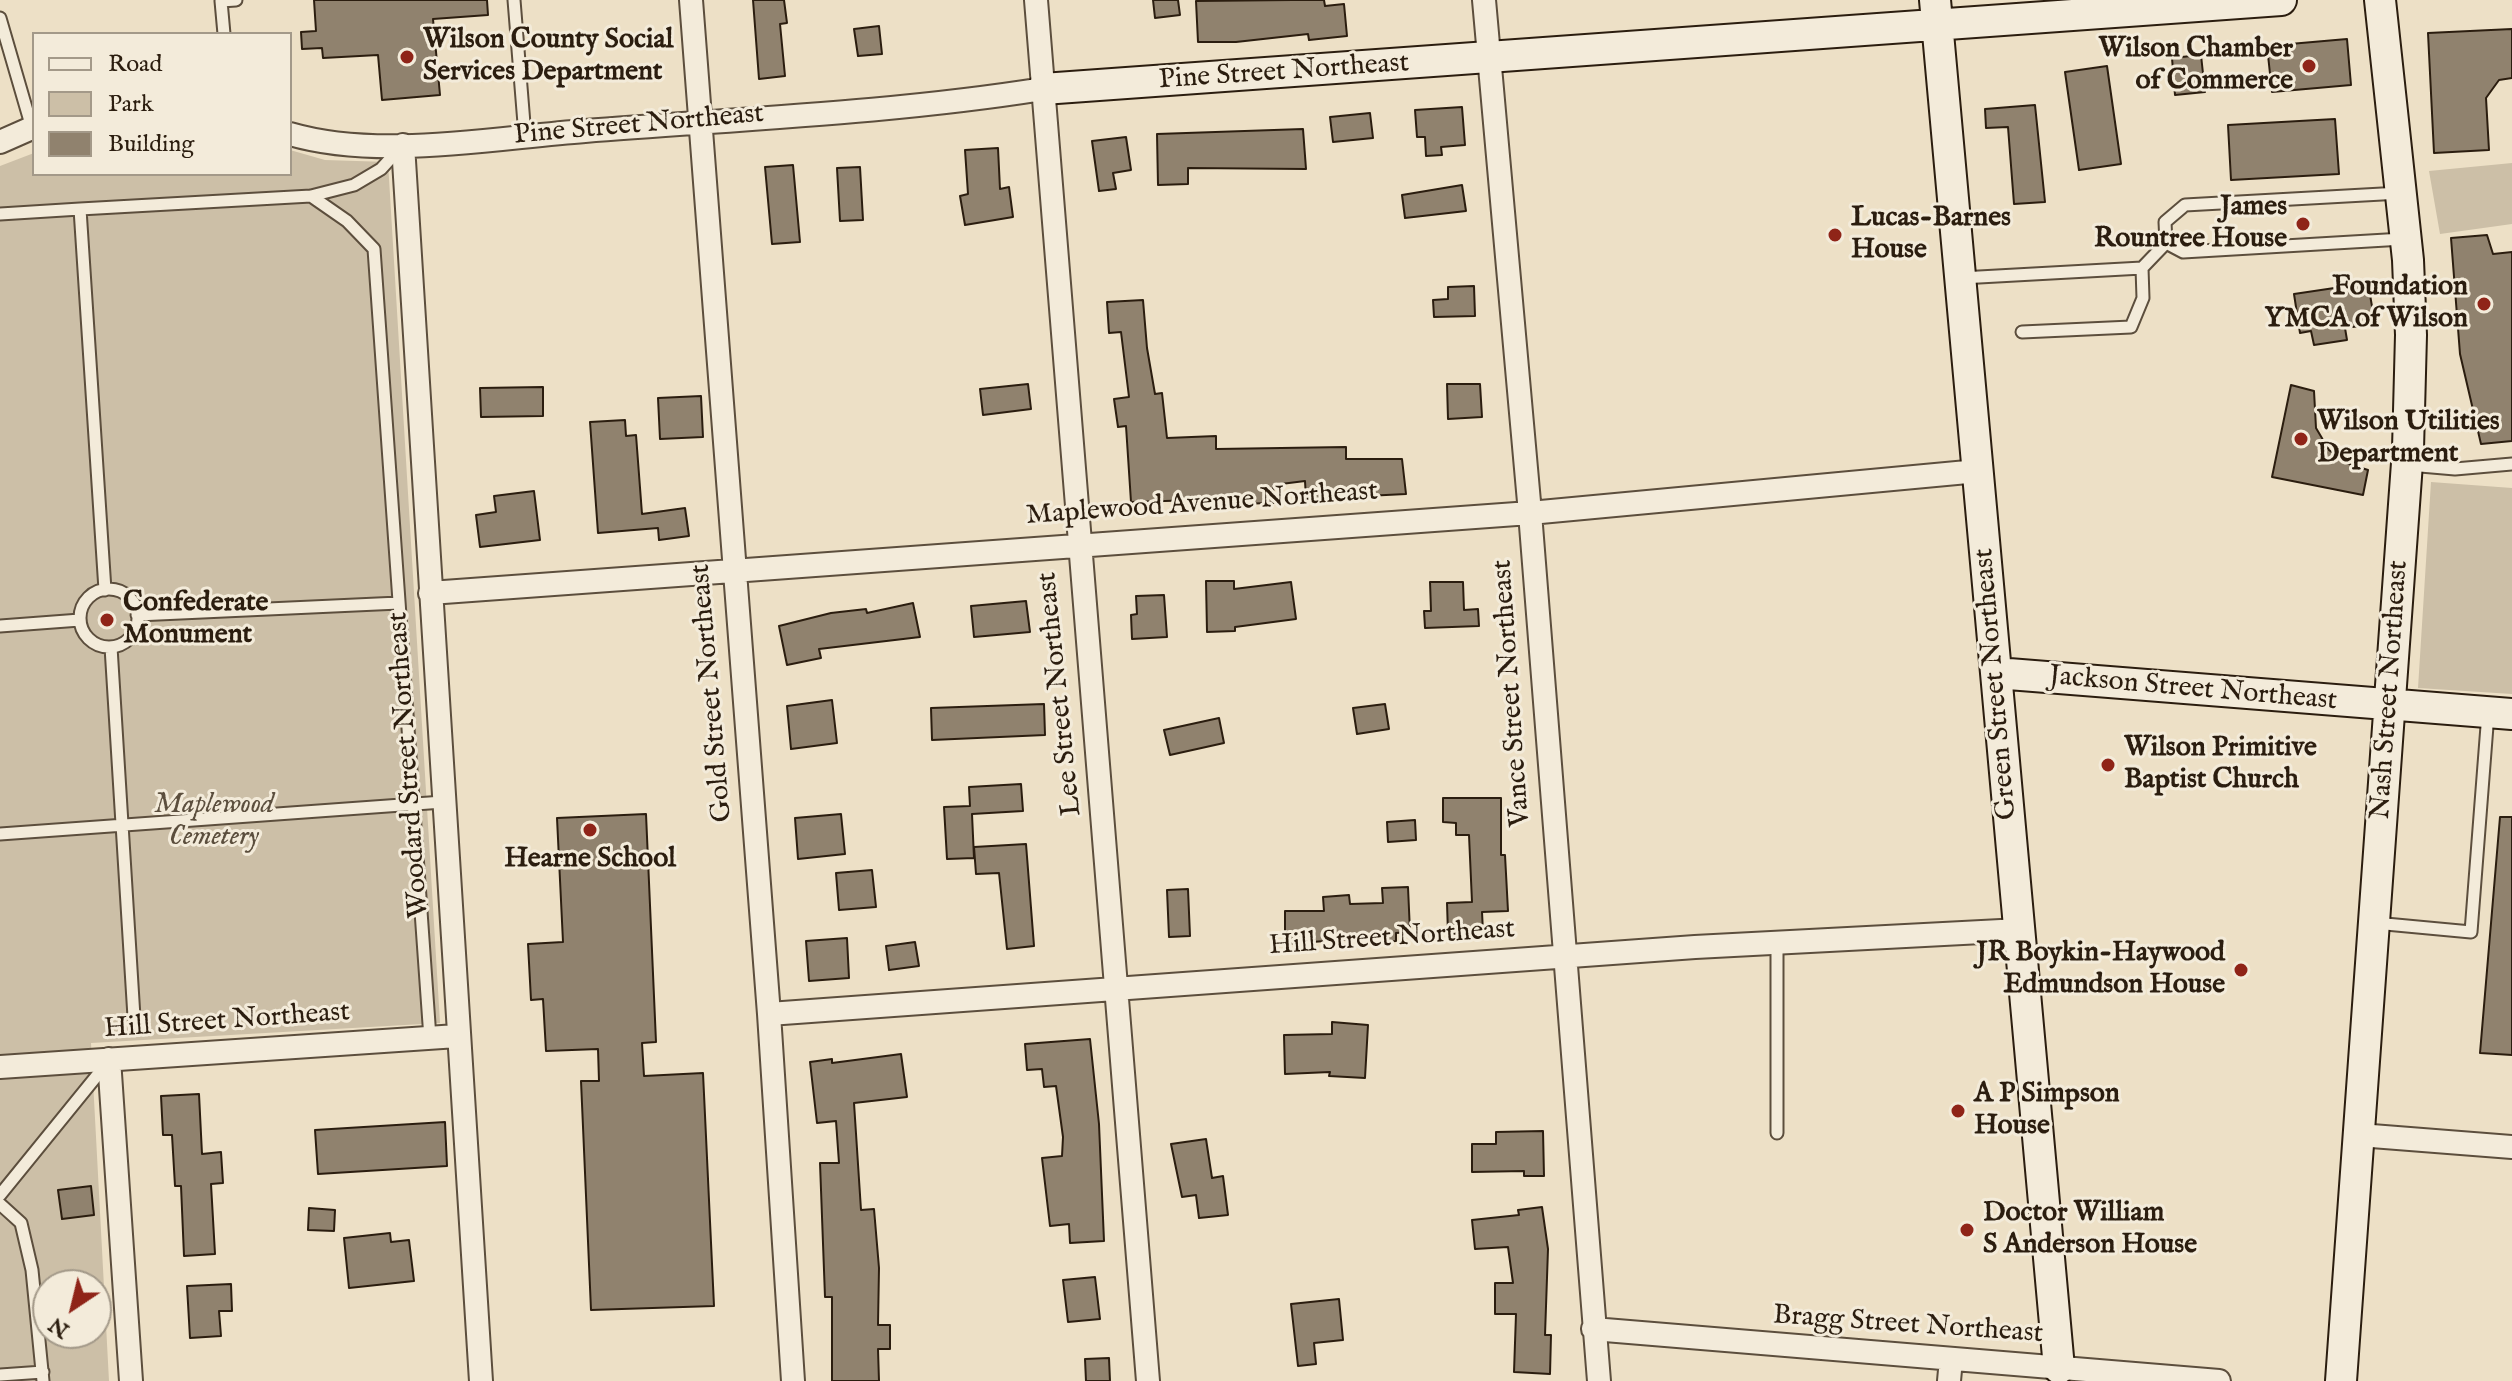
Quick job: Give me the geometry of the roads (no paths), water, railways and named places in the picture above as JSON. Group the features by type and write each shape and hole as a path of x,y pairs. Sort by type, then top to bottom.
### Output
{"street":[{"name":"Gold Street Northeast","path":"691,0 769,1014 793,1381"},
{"name":"Lee Street Northeast","path":"1036,0 1077,545 1108,871 1148,1381"},
{"name":"Vance Street Northeast","path":"1484,0 1530,513 1599,1381"},
{"name":"Pine Street Northeast","path":"292,134 342,145 403,145 700,122 1043,89 1489,57 1936,12 2281,0"},
{"name":"Nash Street Northeast","path":"2341,1381 2407,465 2411,335 2405,239 2380,0"},
{"name":"Green Street Northeast","path":"1936,12 2059,1368"},
{"path":"0,142 32,128"},
{"name":"Woodard Street Northeast","path":"403,145 481,1381"},
{"name":"Maplewood Avenue Northeast","path":"430,593 733,568 1530,513 1978,471"},
{"name":"Jackson Street Northeast","path":"1996,673 2500,714"},
{"name":"Hill Street Northeast","path":"769,1014 1563,957 2020,930"},
{"name":"Hill Street Northeast","path":"0,1067 457,1036"},
{"path":"109,1059 131,1381"},
{"path":"2359,1135 2512,1147"},
{"name":"Bragg Street Northeast","path":"1593,1329 1950,1370 2059,1368 2219,1381"}],"lane":[{"path":"224,32 221,1 236,0"},
{"path":"514,0 525,136"},
{"path":"0,18 32,125"},
{"path":"0,214 311,196 354,185 381,169 403,145"},
{"path":"1960,278 2142,268 2166,243 2165,222 2185,205 2400,193"},
{"path":"311,196 347,221 374,249 430,1038"},
{"path":"80,209 105,590"},
{"path":"2166,243 2183,252 2405,239"},
{"path":"2022,332 2131,327 2143,298 2142,268"},
{"path":"2407,465 2455,469 2512,464"},
{"path":"105,590 124,594 137,615 131,638 111,647 89,640 80,620 87,598 105,590"},
{"path":"137,615 399,603"},
{"path":"0,626 80,620"},
{"path":"111,647 134,1017"},
{"path":"2375,923 2471,932 2500,714"},
{"path":"0,834 443,802"},
{"path":"1777,943 1777,1133"},
{"path":"0,1195 109,1059"},
{"path":"0,1204 21,1223 32,1270 43,1376 0,1375"}],"place":[{"name":"Wilson County Social Services Department","path":"407,57"},
{"name":"Wilson Chamber of Commerce","path":"2309,66"},
{"name":"James Rountree House","path":"2303,224"},
{"name":"Lucas-Barnes House","path":"1835,235"},
{"name":"Foundation YMCA of Wilson","path":"2484,304"},
{"name":"Wilson Utilities Department","path":"2301,439"},
{"name":"Confederate Monument","path":"107,620"},
{"name":"Wilson Primitive Baptist Church","path":"2108,765"},
{"name":"Hearne School","path":"590,830"},
{"name":"JR Boykin-Haywood Edmundson House","path":"2241,970"},
{"name":"A P Simpson House","path":"1958,1111"},
{"name":"Doctor William S Anderson House","path":"1967,1230"}],"park label":[{"name":"Maplewood Cemetery","path":"214,822"}]}
